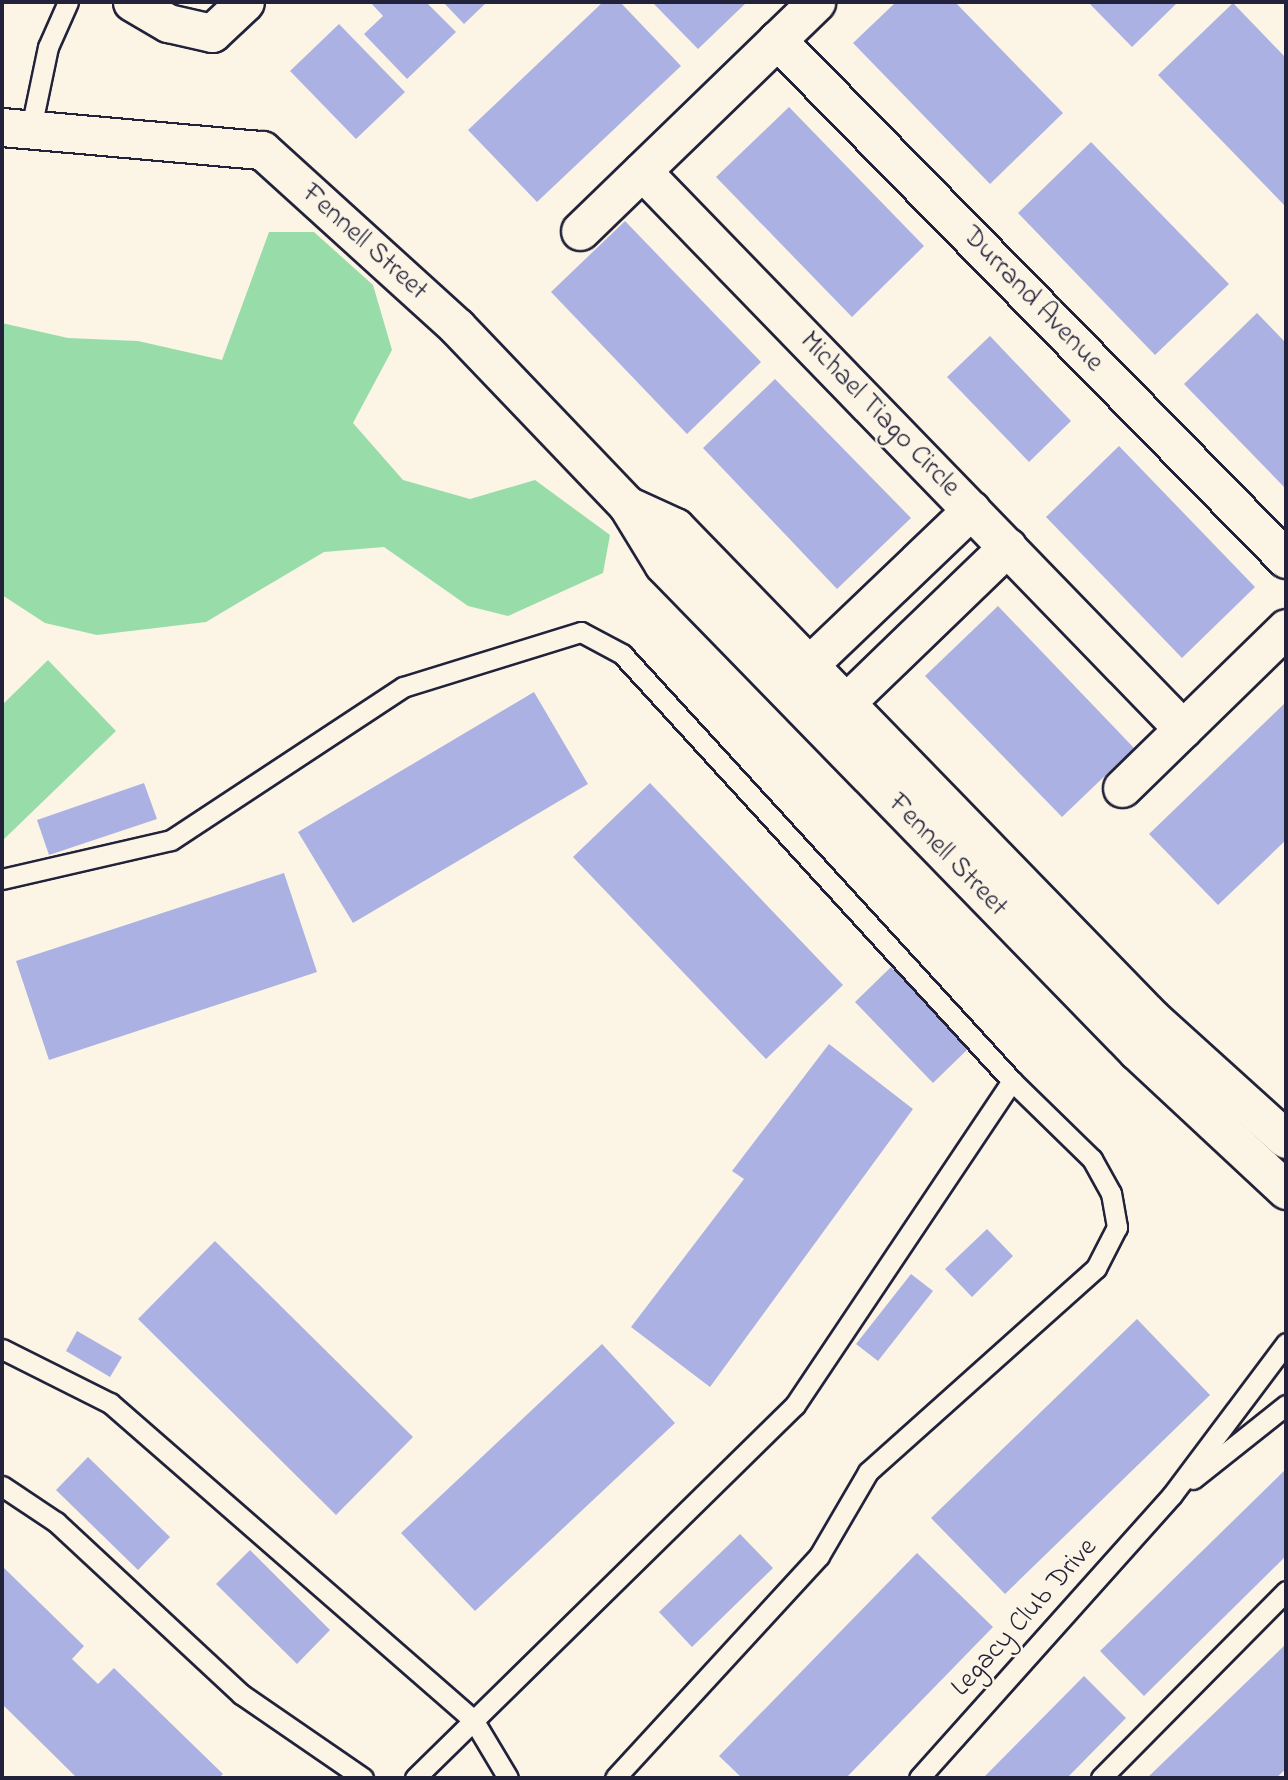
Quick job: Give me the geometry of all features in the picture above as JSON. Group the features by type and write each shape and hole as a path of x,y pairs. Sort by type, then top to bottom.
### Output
{"street":[{"path":"132,2 168,23 212,33 245,2"},
{"path":"580,232 816,2"},
{"name":"Durrand Avenue","path":"777,40 1286,559"},
{"name":"Fennell Street","path":"16,130 262,150 457,327 627,505 663,564 796,676 1153,1019 1286,1139"},
{"name":"Michael Tiago Circle","path":"642,171 1183,729"},
{"path":"796,676 971,510"},
{"path":"834,715 1007,547"},
{"path":"901,577 938,614"},
{"path":"1122,788 1286,628"},
{"name":"Fennell Street","path":"834,715 1137,1051 1286,1190"}],"lane":[{"path":"16,130 68,2"},
{"path":"2,878 171,840 402,687 581,632 622,654 1012,1081 1092,1159 1111,1193 1117,1227 1096,1268 868,1472 819,1556 615,1778"},
{"path":"415,1778 795,1405 1012,1081"},
{"name":"Legacy Club Drive","path":"919,1778 1172,1494 1286,1343"},
{"path":"2,1349 110,1404 474,1721 508,1778"},
{"name":"Legacy Club Drive","path":"1172,1494 1286,1405"},
{"path":"2,1486 56,1522 241,1694 363,1778"},
{"path":"1101,1778 1286,1591"}],"green space":[{"path":"269,232 314,232 373,285 392,350 353,423 403,480 470,499 535,480 610,535 603,573 508,616 468,606 384,547 324,552 206,622 97,635 45,623 2,595 2,323 68,338 138,341 222,360"},
{"path":"48,660 116,731 2,841 2,705"}],"building":[{"path":"370,2 426,2 456,32 407,79 364,34 383,16"},
{"path":"443,2 487,2 464,24"},
{"path":"603,2 620,2 681,66 537,202 468,130"},
{"path":"652,2 747,2 698,49"},
{"path":"896,2 955,2 1063,113 990,184 853,43"},
{"path":"1088,2 1178,2 1132,47"},
{"path":"1233,3 1286,58 1286,207 1158,75"},
{"path":"339,24 405,92 356,139 290,71"},
{"path":"789,107 924,246 852,317 716,177"},
{"path":"1091,142 1229,284 1155,355 1018,213"},
{"path":"625,221 761,362 687,434 551,292"},
{"path":"1257,313 1286,343 1286,489 1184,384"},
{"path":"990,336 1071,421 1029,462 947,377"},
{"path":"775,379 911,518 837,589 703,448"},
{"path":"1119,446 1255,587 1182,658 1046,517"},
{"path":"998,606 1134,748 1062,817 925,676"},
{"path":"534,692 588,784 353,923 298,832"},
{"path":"1286,702 1286,840 1218,905 1149,834"},
{"path":"144,783 157,819 49,855 37,820"},
{"path":"650,783 843,985 766,1059 573,857"},
{"path":"284,873 317,972 49,1060 16,961"},
{"path":"891,967 969,1048 933,1083 855,1002"},
{"path":"829,1044 913,1109 710,1387 631,1327 744,1179 732,1171"},
{"path":"987,1229 1013,1256 972,1297 945,1269"},
{"path":"215,1241 413,1437 336,1515 138,1319"},
{"path":"911,1274 933,1291 878,1361 856,1344"},
{"path":"1137,1319 1210,1395 1005,1594 931,1518"},
{"path":"77,1331 122,1357 110,1377 66,1351"},
{"path":"602,1344 675,1423 475,1611 401,1533"},
{"path":"88,1457 170,1537 138,1570 56,1490"},
{"path":"1286,1469 1286,1556 1144,1696 1100,1651"},
{"path":"740,1534 773,1568 692,1647 659,1612"},
{"path":"250,1550 330,1630 297,1664 216,1584"},
{"path":"917,1553 993,1627 846,1778 742,1778 719,1756"},
{"path":"2,1566 84,1646 72,1659 98,1684 114,1668 223,1774 219,1778 77,1778 2,1704"},
{"path":"1286,1644 1286,1769 1276,1778 1147,1778"},
{"path":"1084,1676 1126,1718 1067,1778 983,1778"}]}
